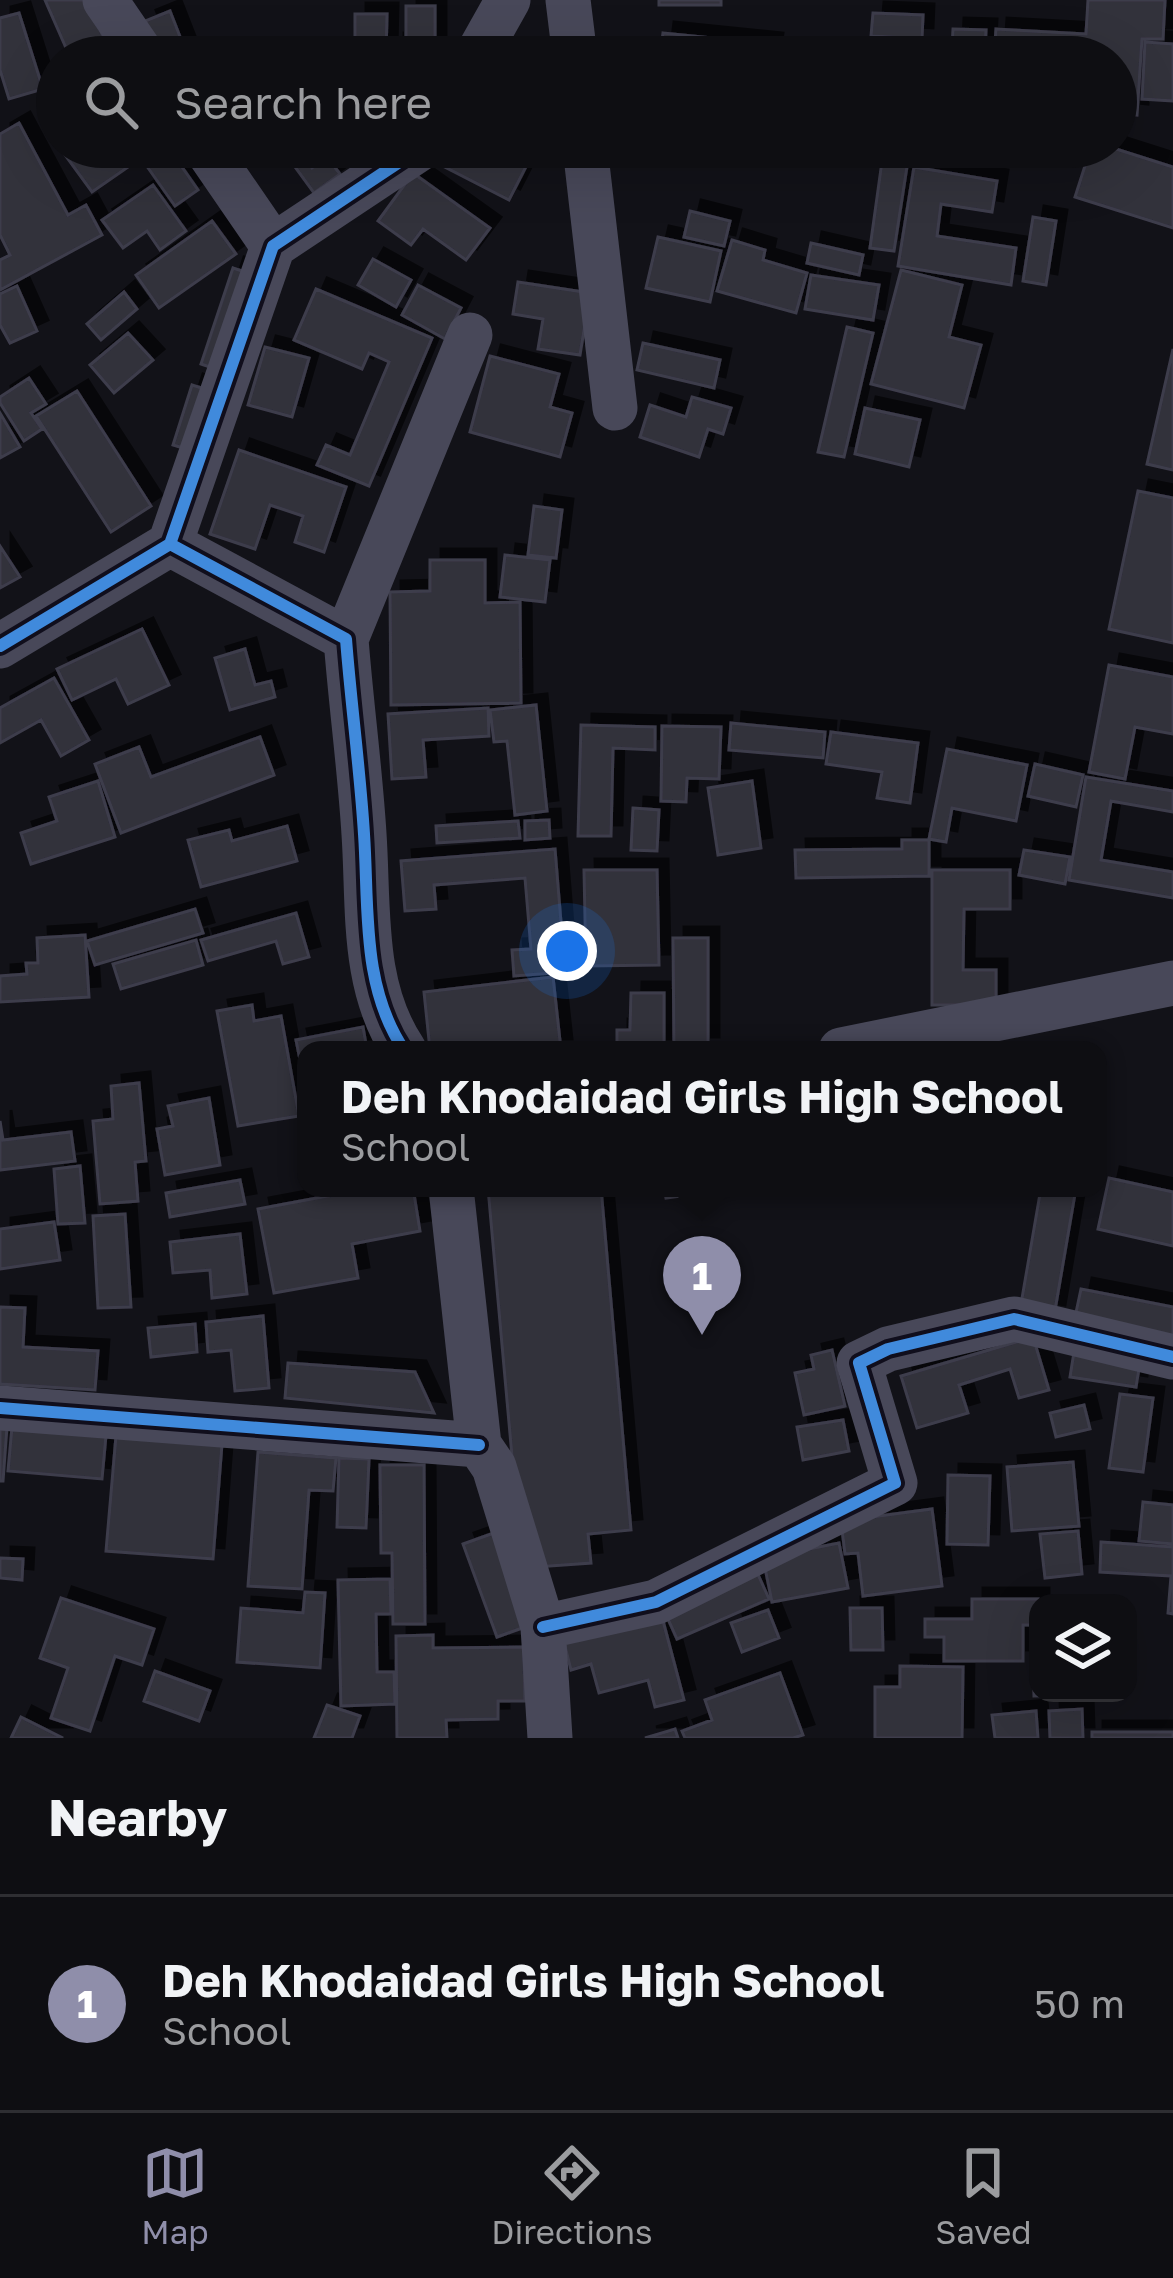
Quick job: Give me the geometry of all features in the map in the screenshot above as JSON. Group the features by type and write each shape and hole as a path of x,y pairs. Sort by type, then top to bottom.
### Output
{"street":[{"path":"105,0 129,36"},
{"path":"488,36 508,0"},
{"path":"568,0 572,36"},
{"path":"219,168 273,246"},
{"path":"0,646 170,544 273,246 390,168"},
{"path":"587,168 615,408"},
{"path":"398,1041 385,1022 367,939 364,832 346,639 470,335"},
{"path":"170,544 346,639"},
{"path":"886,1041 1173,983"},
{"path":"453,1197 478,1445 494,1467 543,1627 550,1738"},
{"path":"543,1627 656,1602 895,1483 859,1363 888,1349 1014,1319 1173,1357"},
{"path":"0,1408 478,1445"}],"building":[{"path":"45,0 87,0 103,36 61,36"},
{"path":"659,0 721,0 721,5 659,5"},
{"path":"1088,0 1165,0 1163,39 1142,39 1137,115 1137,36 996,36 996,29 1086,34"},
{"path":"406,6 435,6 435,36 406,36"},
{"path":"170,11 180,36 151,36 145,21"},
{"path":"19,13 36,67 36,91 9,99 0,70 0,18"},
{"path":"873,13 923,15 922,36 871,36"},
{"path":"355,14 387,14 386,36 355,36"},
{"path":"953,29 986,30 986,36 953,36"},
{"path":"1145,42 1173,44 1173,101 1142,99"},
{"path":"19,123 36,155 36,168 43,168 68,215 86,205 102,235 0,290 0,260 10,255 0,235 0,134"},
{"path":"1137,156 1173,167 1173,228 1075,197 1084,168 1137,168"},
{"path":"75,168 127,168 92,192"},
{"path":"148,168 183,168 198,190 175,206"},
{"path":"296,168 335,168 340,174 314,193"},
{"path":"447,168 525,168 509,200"},
{"path":"881,168 907,168 894,251 870,248"},
{"path":"914,168 997,181 992,212 941,204 937,236 1016,248 1011,285 898,266"},
{"path":"413,173 490,228 466,260 423,229 411,245 378,221"},
{"path":"153,185 186,231 160,250 147,231 123,248 102,220"},
{"path":"690,211 730,221 724,246 684,237"},
{"path":"1033,217 1056,221 1046,285 1023,281"},
{"path":"212,221 236,254 159,308 136,275"},
{"path":"658,237 721,251 710,302 646,288"},
{"path":"732,240 765,250 763,260 807,273 796,313 717,291"},
{"path":"811,243 863,255 859,275 807,263"},
{"path":"373,259 411,280 396,307 358,285"},
{"path":"233,268 254,275 222,371 201,364"},
{"path":"901,270 962,285 949,337 981,345 964,408 871,384"},
{"path":"811,275 879,285 873,320 805,309"},
{"path":"518,282 590,293 580,355 538,349 543,319 513,314"},
{"path":"418,285 461,308 445,339 402,315"},
{"path":"17,286 37,331 10,343 0,325 0,294"},
{"path":"316,289 432,338 369,486 317,465 326,445 350,455 389,362 369,353 362,369 294,340"},
{"path":"124,292 137,309 101,340 87,324"},
{"path":"847,327 873,333 844,457 818,452"},
{"path":"128,333 153,360 114,393 90,365"},
{"path":"643,343 720,360 714,388 637,370"},
{"path":"265,347 309,358 292,417 248,405"},
{"path":"1173,349 1173,470 1147,464"},
{"path":"490,356 559,374 550,407 572,413 560,457 470,432"},
{"path":"29,378 46,404 31,413 42,429 24,441 0,397"},
{"path":"192,385 208,390 200,453 173,445"},
{"path":"77,391 151,506 111,532 36,416"},
{"path":"692,397 731,408 723,434 708,429 699,457 640,437 650,405 686,417"},
{"path":"865,408 920,420 909,467 855,454"},
{"path":"0,413 20,447 0,458"},
{"path":"239,450 346,487 324,552 295,542 303,516 270,505 255,549 210,534"},
{"path":"1138,491 1173,498 1173,643 1109,629"},
{"path":"534,506 562,510 556,558 528,555"},
{"path":"0,546 20,577 0,588"},
{"path":"505,555 550,560 545,602 500,597"},
{"path":"430,560 485,560 485,603 520,602 521,703 391,705 390,592 430,591"},
{"path":"142,629 169,685 128,704 116,679 72,700 57,669"},
{"path":"245,649 255,685 271,681 275,697 230,710 215,658"},
{"path":"1109,665 1173,677 1173,734 1135,727 1125,779 1089,772"},
{"path":"54,678 89,740 61,756 41,720 0,743 0,708"},
{"path":"536,705 547,811 515,815 507,741 494,742 490,710"},
{"path":"488,708 489,736 423,740 426,777 392,779 388,714"},
{"path":"731,723 825,732 823,758 729,750"},
{"path":"581,725 655,727 655,750 613,748 611,836 578,836"},
{"path":"662,726 721,727 719,779 687,778 686,802 661,801"},
{"path":"831,732 918,743 910,803 877,798 882,772 826,764"},
{"path":"260,737 274,775 121,833 95,764 139,747 151,777"},
{"path":"947,749 1027,765 1016,821 952,808 946,842 929,839"},
{"path":"1035,764 1083,775 1076,807 1028,796"},
{"path":"1086,777 1173,791 1173,812 1111,801 1101,860 1173,872 1173,898 1069,880"},
{"path":"98,781 115,837 31,864 21,833 57,821 49,797"},
{"path":"752,781 761,848 718,855 708,788"},
{"path":"633,808 659,810 657,851 631,850"},
{"path":"549,820 550,838 525,840 525,821"},
{"path":"518,821 520,838 437,843 436,826"},
{"path":"287,826 297,861 201,887 188,840 229,830 232,841"},
{"path":"902,840 929,840 929,876 796,878 795,850 902,849"},
{"path":"555,849 565,972 514,976 512,950 531,949 525,878 434,885 436,909 405,911 401,861"},
{"path":"1024,850 1070,857 1065,884 1019,875"},
{"path":"584,870 657,870 659,965 586,966"},
{"path":"932,870 1010,870 1010,909 964,909 963,970 996,970 996,1005 932,1005"},
{"path":"195,909 203,933 95,965 87,941"},
{"path":"296,913 309,957 283,964 276,941 208,961 201,940"},
{"path":"85,935 89,997 0,1002 0,976 27,974 26,963 38,963 37,938"},
{"path":"673,938 708,938 708,1041 674,1041"},
{"path":"196,940 203,965 121,989 113,964"},
{"path":"553,977 560,1041 429,1041 424,992"},
{"path":"631,993 664,993 664,1041 617,1041 617,1030 630,1030"},
{"path":"252,1005 254,1021 281,1016 297,1116 238,1126 217,1011"},
{"path":"363,1027 365,1041 297,1041 297,1045 296,1040"},
{"path":"139,1083 146,1161 135,1162 138,1201 100,1204 93,1121 113,1119 111,1086"},
{"path":"209,1098 220,1165 165,1175 157,1129 173,1126 168,1106"},
{"path":"0,1121 3,1140 71,1132 75,1161 0,1170"},
{"path":"80,1166 85,1223 58,1224 54,1169"},
{"path":"1109,1178 1173,1192 1173,1246 1098,1229"},
{"path":"240,1180 245,1204 170,1217 166,1193"},
{"path":"322,1197 414,1197 420,1231 352,1244 358,1278 274,1293 258,1209"},
{"path":"489,1197 602,1197 631,1530 588,1534 591,1563 522,1568"},
{"path":"1039,1197 1074,1197 1054,1316 1020,1310"},
{"path":"125,1214 131,1307 98,1308 93,1216"},
{"path":"54,1222 60,1260 0,1269 0,1229"},
{"path":"240,1234 247,1294 212,1298 210,1270 173,1273 170,1242"},
{"path":"1081,1289 1173,1307 1173,1341 1074,1322"},
{"path":"0,1307 25,1308 23,1347 98,1351 95,1390 0,1384"},
{"path":"263,1316 269,1388 235,1391 231,1350 208,1352 206,1322"},
{"path":"195,1324 197,1352 151,1357 148,1328"},
{"path":"1033,1337 1049,1390 1019,1398 1010,1369 959,1385 968,1413 917,1428 901,1376"},
{"path":"1075,1346 1141,1356 1136,1387 1070,1377"},
{"path":"832,1350 845,1406 804,1415 795,1373 814,1369 811,1355"},
{"path":"288,1363 415,1372 434,1413 285,1398"},
{"path":"1120,1394 1153,1398 1143,1472 1109,1468"},
{"path":"1084,1405 1090,1429 1056,1437 1050,1413"},
{"path":"843,1420 849,1451 803,1460 797,1427"},
{"path":"0,1427 7,1427 3,1481 0,1481"},
{"path":"12,1427 106,1435 102,1479 8,1471"},
{"path":"116,1436 222,1444 213,1559 106,1551"},
{"path":"258,1452 336,1458 333,1491 309,1490 302,1589 248,1586"},
{"path":"339,1458 369,1459 366,1528 337,1527"},
{"path":"1073,1462 1079,1526 1012,1531 1007,1467"},
{"path":"380,1465 424,1465 425,1624 393,1624 392,1553 381,1553"},
{"path":"948,1475 990,1476 988,1545 947,1544"},
{"path":"1143,1502 1173,1505 1173,1544 1139,1541"},
{"path":"932,1509 942,1586 863,1596 858,1553 845,1554 841,1521"},
{"path":"1078,1531 1082,1574 1045,1578 1040,1534"},
{"path":"494,1533 528,1626 497,1637 463,1544"},
{"path":"1101,1542 1173,1547 1173,1614 1168,1613 1171,1576 1100,1572"},
{"path":"839,1543 848,1588 772,1602 763,1558"},
{"path":"0,1558 23,1559 22,1580 0,1578"},
{"path":"756,1570 769,1599 677,1639 664,1610"},
{"path":"390,1579 391,1614 376,1614 377,1672 394,1672 395,1704 341,1706 338,1580"},
{"path":"305,1592 325,1593 320,1668 237,1662 241,1608 303,1613"},
{"path":"61,1598 154,1629 142,1665 115,1656 90,1731 51,1718 68,1668 40,1658"},
{"path":"972,1599 1029,1599 1023,1661 944,1661 944,1637 925,1637 925,1619 972,1619"},
{"path":"850,1608 882,1608 883,1650 851,1650"},
{"path":"768,1610 779,1638 742,1652 731,1623"},
{"path":"662,1617 684,1700 655,1707 648,1680 599,1693 591,1664 571,1670 564,1642"},
{"path":"433,1635 433,1648 524,1647 525,1701 498,1701 498,1719 446,1720 447,1738 397,1738 396,1636"},
{"path":"900,1666 963,1667 962,1738 875,1738 875,1687 900,1687"},
{"path":"155,1671 210,1691 199,1721 144,1701"},
{"path":"780,1673 803,1735 685,1738 682,1731 712,1720 705,1700"},
{"path":"327,1705 360,1716 352,1738 314,1738"},
{"path":"1082,1709 1083,1738 1050,1738 1049,1711"},
{"path":"1036,1711 1038,1738 995,1738 992,1715"},
{"path":"21,1717 63,1738 11,1738"},
{"path":"675,1729 678,1738 645,1738"},
{"path":"1092,1732 1173,1732 1173,1738 1092,1738"}],"cycle path":[{"path":"0,646 170,544 273,246 390,168"},
{"path":"170,544 346,639 370,945 380,1000 399,1041"},
{"path":"543,1627 656,1602 895,1483 859,1363 888,1349 1014,1319 1173,1357"},
{"path":"0,1408 479,1445"}],"place":[{"name":"Deh Khodaidad Girls High School","path":"702,1335"}]}
